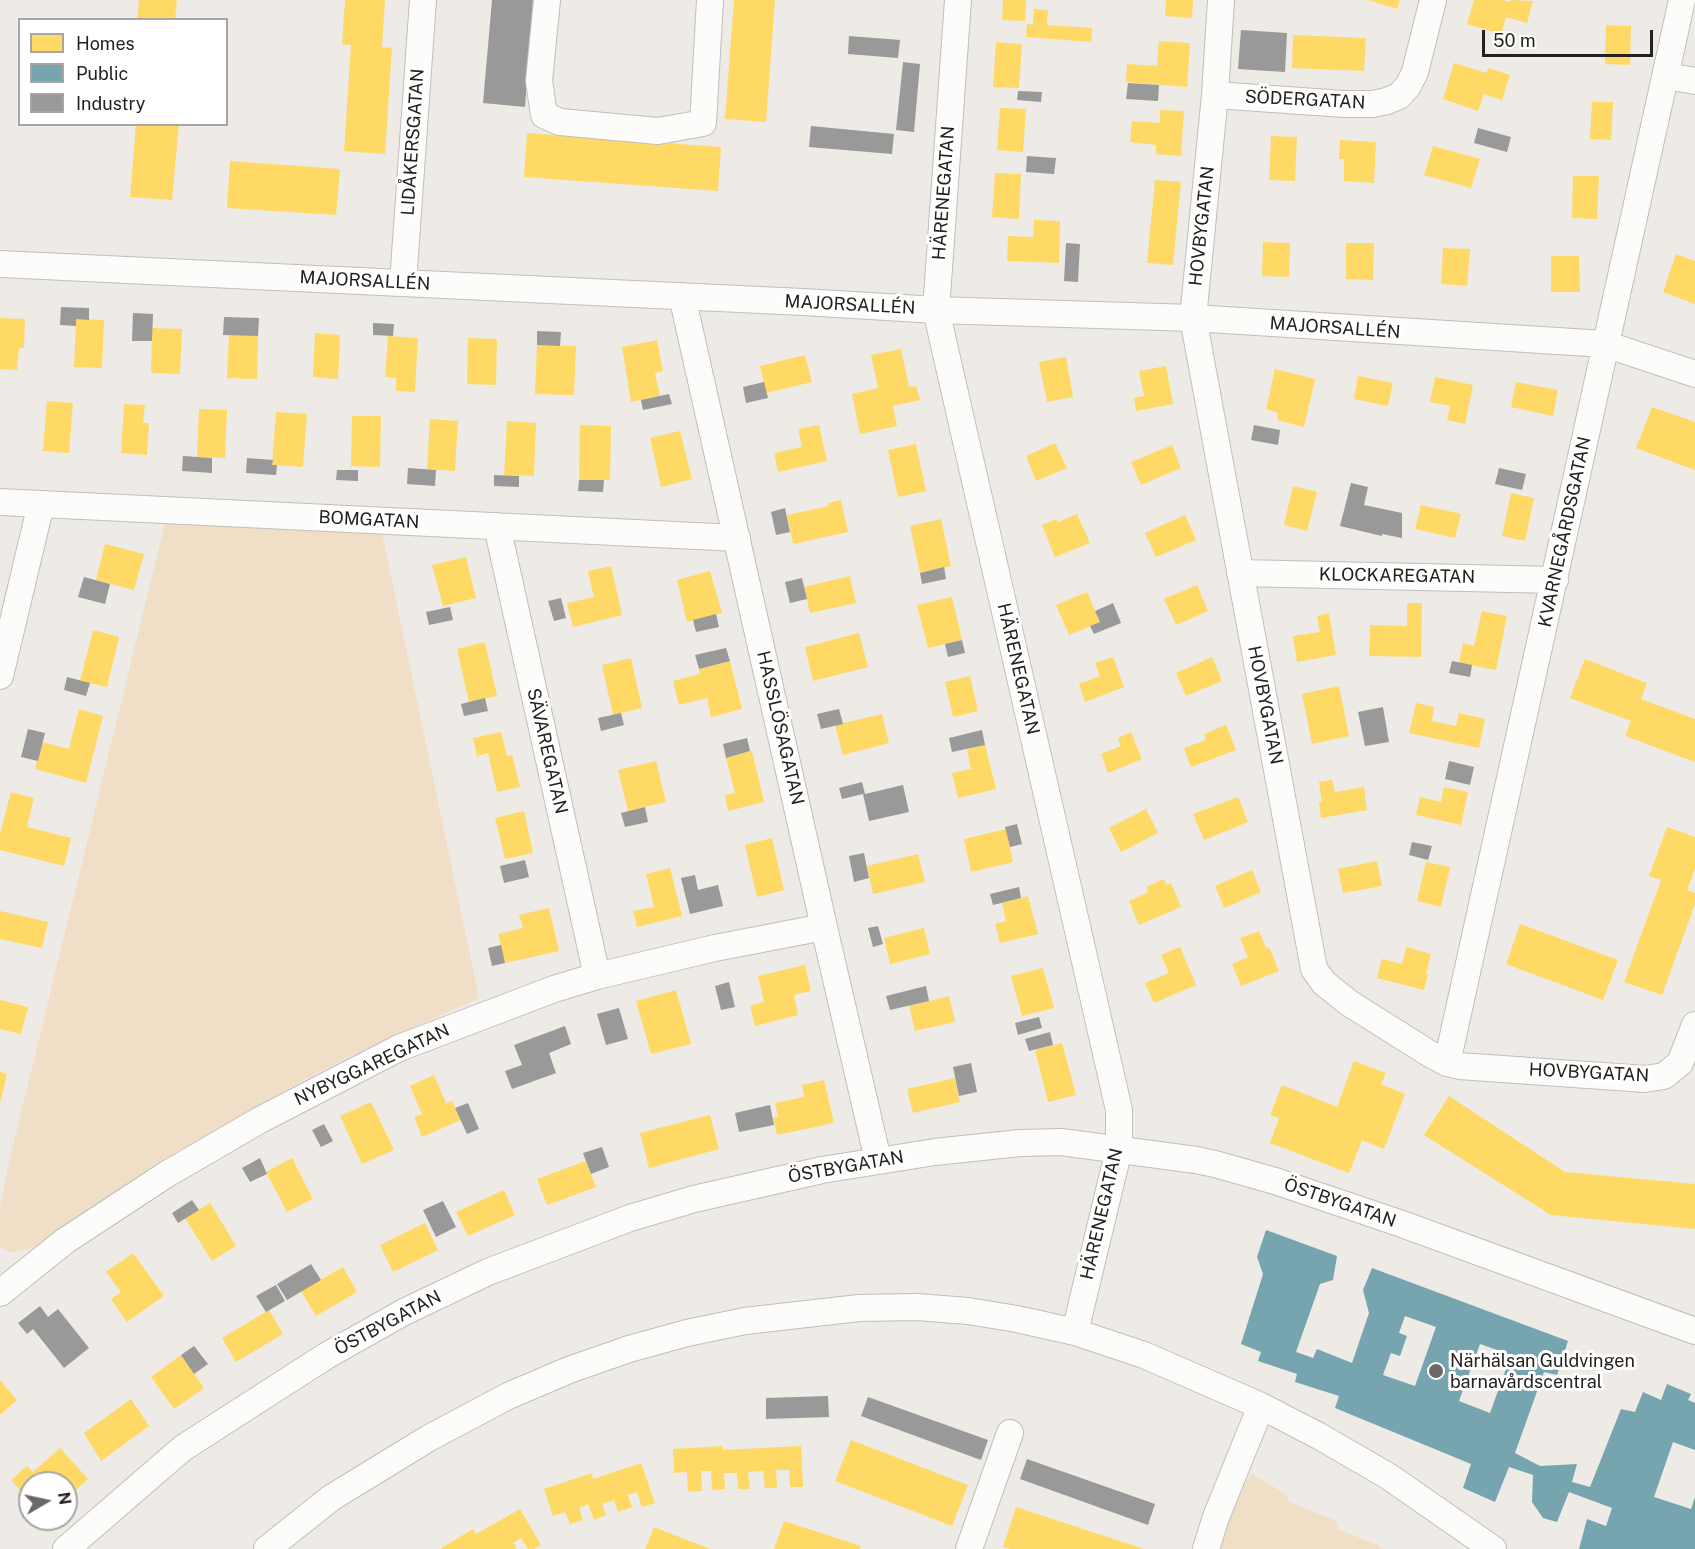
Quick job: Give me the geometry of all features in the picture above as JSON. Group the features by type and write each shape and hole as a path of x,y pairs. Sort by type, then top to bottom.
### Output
{"street":[{"name":"LIDÅKERSGATAN","path":"403,283 423,0"},
{"path":"547,0 538,81 544,115 560,122 658,131 704,123 710,0"},
{"name":"HÄRENEGATAN","path":"958,0 936,310 1119,1110 1119,1149 1075,1332"},
{"name":"HOVBYGATAN","path":"1221,0 1215,95 1193,318 1314,969 1324,983 1349,1003 1447,1063 1486,1068 1645,1079 1664,1076 1680,1063 1695,1025"},
{"name":"SÖDERGATAN","path":"1215,95 1344,104 1373,104 1399,96 1408,86 1415,72 1433,0"},
{"name":"KVARNEGÅRDSGATAN","path":"1447,1063 1682,0"},
{"path":"1689,0 1695,2"},
{"path":"1666,76 1695,81"},
{"name":"MAJORSALLÉN","path":"0,264 936,310 1193,318 1605,344 1695,374"},
{"name":"HASSLÖSAGATAN","path":"682,296 878,1160"},
{"name":"BOMGATAN","path":"0,502 738,538"},
{"path":"0,676 41,504"},
{"name":"SÄVAREGATAN","path":"497,526 597,976"},
{"name":"KLOCKAREGATAN","path":"1240,573 1555,580"},
{"name":"NYBYGGAREGATAN","path":"0,1293 65,1241 212,1147 278,1110 409,1044 545,992 597,976 715,948 824,927"},
{"name":"ÖSTBYGATAN","path":"66,1549 183,1448 326,1356 404,1312 478,1277 570,1240 694,1199 748,1185 878,1160 1020,1143 1061,1142 1196,1160 1275,1181 1402,1224 1695,1331"},
{"path":"267,1549 331,1498 429,1438 508,1396 569,1370 638,1346 745,1321 859,1308 917,1307 968,1311 1017,1319 1075,1332 1144,1354 1261,1406 1319,1436 1388,1476 1494,1549"},
{"path":"1206,1549 1216,1517 1261,1406"},
{"path":"969,1549 1010,1433"}],"shaded area":[{"path":"165,523 382,533 479,998 357,1053 304,1080 159,1162 36,1247 11,1253 0,1247 0,1207 9,1162"},
{"path":"1251,1474 1286,1494 1289,1502 1335,1520 1338,1529 1380,1546 1381,1549 1212,1549 1222,1519"}],"building: Homes":[{"path":"139,0 177,0 175,18 137,18"},
{"path":"345,0 385,0 382,47 392,48 385,154 344,151 351,45 342,44"},
{"path":"734,0 775,0 766,122 725,119"},
{"path":"1003,0 1026,0 1025,21 1002,20"},
{"path":"1166,0 1193,0 1192,18 1165,16"},
{"path":"1368,0 1400,0 1397,9"},
{"path":"1474,0 1533,1 1527,23 1506,17 1501,34 1467,24"},
{"path":"1034,9 1048,10 1047,25 1092,28 1091,42 1026,37 1027,24 1033,25"},
{"path":"1606,25 1631,26 1630,65 1605,64"},
{"path":"1293,35 1366,38 1364,71 1292,68"},
{"path":"1159,41 1190,43 1187,87 1126,82 1127,64 1157,66"},
{"path":"996,42 1022,44 1019,88 993,87"},
{"path":"1454,63 1487,73 1488,68 1510,75 1502,100 1484,94 1478,111 1443,99"},
{"path":"1592,102 1613,102 1611,140 1590,139"},
{"path":"1000,108 1026,109 1023,152 997,150"},
{"path":"1160,110 1184,111 1181,156 1156,154 1156,145 1130,142 1132,121 1160,123"},
{"path":"136,126 179,126 172,200 130,197"},
{"path":"527,133 721,147 718,191 524,177"},
{"path":"1271,136 1297,137 1295,181 1269,180"},
{"path":"1340,140 1376,142 1374,183 1344,181 1344,159 1339,159"},
{"path":"1433,146 1480,159 1471,188 1424,175"},
{"path":"230,161 340,169 336,215 227,208"},
{"path":"995,173 1021,174 1019,219 992,217"},
{"path":"1573,176 1599,176 1597,219 1572,218"},
{"path":"1155,180 1181,182 1173,265 1147,263"},
{"path":"1034,220 1060,221 1059,263 1007,261 1008,236 1033,237"},
{"path":"1263,242 1290,243 1289,277 1262,276"},
{"path":"1346,243 1374,243 1373,280 1346,279"},
{"path":"1443,248 1470,249 1467,286 1441,284"},
{"path":"1676,254 1695,261 1695,304 1663,292"},
{"path":"1551,256 1579,256 1580,292 1551,292"},
{"path":"0,318 25,319 24,348 19,348 17,370 0,369"},
{"path":"76,319 104,320 102,368 74,367"},
{"path":"152,328 182,329 180,374 151,373"},
{"path":"315,333 340,335 338,379 313,377"},
{"path":"229,335 258,336 257,379 227,378"},
{"path":"388,336 418,338 415,392 396,391 396,378 385,377"},
{"path":"468,338 497,339 496,385 467,384"},
{"path":"657,340 663,371 655,373 660,396 631,402 622,347"},
{"path":"537,345 576,346 574,395 535,394"},
{"path":"901,349 909,387 916,386 920,400 893,406 897,426 860,434 852,394 878,388 871,355"},
{"path":"805,355 812,382 766,393 760,366"},
{"path":"1066,357 1073,397 1047,402 1039,362"},
{"path":"1166,366 1173,404 1136,411 1134,398 1144,396 1139,371"},
{"path":"1275,369 1315,379 1304,427 1277,420 1278,413 1266,409"},
{"path":"1358,376 1393,383 1388,406 1354,399"},
{"path":"1435,377 1473,385 1465,424 1447,420 1450,406 1430,402"},
{"path":"1516,382 1558,390 1553,416 1511,407"},
{"path":"47,401 73,403 69,453 43,451"},
{"path":"124,404 145,405 143,423 149,423 147,455 121,453"},
{"path":"1652,407 1695,422 1695,470 1636,448"},
{"path":"199,409 227,410 225,458 197,457"},
{"path":"276,412 307,414 303,467 272,465"},
{"path":"352,416 381,416 380,467 351,466"},
{"path":"430,419 458,421 455,471 427,469"},
{"path":"507,421 536,423 534,476 504,475"},
{"path":"580,425 611,426 610,480 579,480"},
{"path":"819,425 827,461 778,472 774,453 802,447 798,429"},
{"path":"680,431 692,479 661,487 650,438"},
{"path":"1055,443 1067,468 1036,481 1026,456"},
{"path":"916,444 926,491 898,497 888,450"},
{"path":"1172,445 1181,468 1141,485 1131,462"},
{"path":"1293,486 1317,492 1307,531 1284,525"},
{"path":"1511,493 1534,498 1525,541 1502,536"},
{"path":"841,500 848,532 793,544 787,515 829,506 828,503"},
{"path":"1421,505 1461,514 1455,538 1415,529"},
{"path":"1077,514 1090,543 1055,557 1042,525 1056,519 1058,522"},
{"path":"1185,515 1196,540 1156,557 1145,533"},
{"path":"941,519 951,566 920,573 910,526"},
{"path":"105,544 144,554 134,590 96,580"},
{"path":"466,557 476,598 443,606 432,565"},
{"path":"611,566 622,615 573,627 567,603 594,597 588,571"},
{"path":"710,571 722,613 687,622 677,580"},
{"path":"850,576 856,603 810,613 804,587"},
{"path":"1197,585 1208,611 1176,625 1164,599"},
{"path":"1087,592 1100,622 1069,635 1056,605"},
{"path":"952,597 962,640 928,648 917,605"},
{"path":"1407,603 1422,603 1421,657 1369,656 1370,625 1407,626"},
{"path":"1482,611 1507,616 1496,670 1459,663 1463,643 1474,646"},
{"path":"1329,613 1336,655 1297,662 1293,636 1320,632 1317,616"},
{"path":"93,630 119,637 107,687 80,681"},
{"path":"859,633 868,667 813,681 805,647"},
{"path":"485,642 497,696 469,702 457,649"},
{"path":"1113,657 1124,687 1085,702 1079,684 1100,676 1095,663"},
{"path":"1212,657 1222,681 1186,696 1176,673"},
{"path":"631,658 642,708 613,715 602,665"},
{"path":"1585,659 1647,683 1641,699 1695,719 1695,762 1625,736 1631,721 1570,698"},
{"path":"730,661 742,709 711,717 707,698 679,705 673,681 700,674 699,669"},
{"path":"970,676 978,711 953,717 945,682"},
{"path":"1339,686 1349,736 1312,744 1302,694"},
{"path":"1416,703 1434,707 1432,721 1456,726 1459,713 1485,719 1479,748 1409,733"},
{"path":"79,709 103,716 86,783 35,769 42,742 69,749"},
{"path":"882,714 889,743 843,755 835,725"},
{"path":"1226,725 1236,750 1191,767 1184,748 1206,740 1204,734"},
{"path":"501,732 507,756 512,755 520,787 497,792 488,753 477,756 473,738"},
{"path":"1131,732 1142,759 1108,773 1101,754 1121,746 1118,738"},
{"path":"985,745 996,789 958,798 952,773 971,769 967,749"},
{"path":"752,751 764,802 728,811 725,795 735,793 726,758"},
{"path":"656,761 666,802 628,811 618,770"},
{"path":"1332,780 1335,792 1364,787 1367,810 1321,818 1319,802 1322,802 1319,782"},
{"path":"1444,787 1468,792 1461,825 1416,815 1420,797 1441,802"},
{"path":"11,792 34,798 27,827 71,838 64,866 0,850 0,834"},
{"path":"1238,797 1248,822 1204,840 1193,814"},
{"path":"1146,809 1158,833 1121,852 1109,828"},
{"path":"524,811 533,853 505,859 495,818"},
{"path":"1667,827 1695,837 1695,869 1687,890 1695,893 1695,904 1662,995 1624,982 1661,880 1649,876"},
{"path":"1006,829 1013,862 971,872 964,839"},
{"path":"772,838 784,890 757,897 745,845"},
{"path":"918,854 925,882 873,894 867,866"},
{"path":"1377,861 1382,886 1343,893 1338,869"},
{"path":"1426,862 1450,867 1441,907 1417,901"},
{"path":"670,868 682,916 637,927 633,911 654,907 646,874"},
{"path":"1252,870 1261,892 1224,908 1215,886"},
{"path":"1164,879 1166,885 1171,883 1181,907 1139,925 1129,901 1149,892 1146,887"},
{"path":"1028,896 1038,934 1000,943 995,924 1006,921 1002,903"},
{"path":"549,908 559,951 505,963 498,934 523,928 519,915"},
{"path":"0,911 48,922 42,948 0,939"},
{"path":"1520,924 1618,960 1603,1000 1506,964"},
{"path":"924,928 930,954 890,964 884,938"},
{"path":"1259,931 1279,971 1241,986 1232,964 1248,957 1240,938"},
{"path":"1180,947 1196,985 1154,1003 1145,983 1169,973 1161,955"},
{"path":"1406,947 1431,954 1424,990 1377,978 1382,959 1402,964"},
{"path":"805,965 811,991 794,995 798,1015 755,1026 750,1006 764,1002 758,976"},
{"path":"1043,968 1054,1008 1022,1016 1011,976"},
{"path":"676,990 691,1044 651,1054 636,1001"},
{"path":"949,996 955,1022 915,1031 909,1006"},
{"path":"0,1000 28,1007 21,1034 0,1029"},
{"path":"1062,1043 1076,1095 1048,1102 1035,1050"},
{"path":"1354,1061 1386,1073 1381,1084 1405,1094 1384,1149 1362,1140 1349,1173 1270,1143 1279,1118 1270,1115 1282,1085 1337,1107"},
{"path":"0,1072 7,1074 1,1100 0,1100"},
{"path":"434,1075 446,1103 452,1101 461,1120 422,1137 414,1117 422,1114 410,1086"},
{"path":"955,1078 960,1102 913,1113 907,1089"},
{"path":"824,1080 834,1123 777,1135 773,1118 778,1117 775,1103 804,1097 802,1085"},
{"path":"1449,1096 1565,1172 1695,1184 1695,1229 1551,1215 1424,1135"},
{"path":"371,1102 394,1150 362,1164 340,1116"},
{"path":"710,1115 719,1149 649,1168 640,1133"},
{"path":"292,1158 313,1199 287,1212 266,1172"},
{"path":"586,1161 596,1187 547,1205 537,1179"},
{"path":"504,1190 515,1215 468,1236 456,1212"},
{"path":"210,1203 236,1246 212,1261 185,1218"},
{"path":"425,1223 438,1250 393,1272 380,1245"},
{"path":"133,1253 164,1296 127,1322 111,1299 121,1292 106,1272"},
{"path":"343,1267 357,1292 316,1316 301,1291"},
{"path":"269,1310 283,1334 236,1362 222,1338"},
{"path":"181,1355 204,1388 174,1409 151,1377"},
{"path":"0,1380 17,1400 0,1415"},
{"path":"131,1399 149,1426 101,1461 84,1433"},
{"path":"851,1440 968,1485 952,1526 835,1481"},
{"path":"723,1446 723,1450 801,1446 803,1487 790,1487 789,1470 776,1470 777,1488 765,1488 763,1471 748,1472 750,1489 738,1489 737,1473 724,1473 725,1489 712,1490 711,1471 701,1471 702,1491 688,1492 687,1472 674,1473 673,1449"},
{"path":"60,1448 88,1479 78,1488 78,1471 34,1471"},
{"path":"641,1463 655,1503 642,1507 637,1492 628,1495 632,1507 618,1512 614,1500 602,1504 606,1515 594,1520 588,1504 579,1508 583,1520 570,1524 565,1512 553,1516 544,1489 592,1473 593,1479"},
{"path":"27,1466 32,1471 21,1471"},
{"path":"18,1474 18,1488 11,1480"},
{"path":"1016,1507 1144,1549 1010,1549 1003,1547"},
{"path":"520,1509 541,1545 534,1549 528,1549 521,1538 513,1543 517,1549 440,1549 473,1529 476,1534"},
{"path":"784,1521 861,1546 860,1549 774,1549"},
{"path":"654,1527 710,1549 645,1549"}],"building: Public":[{"path":"1266,1230 1337,1256 1333,1280 1320,1284 1296,1352 1313,1358 1317,1349 1352,1363 1369,1313 1363,1290 1372,1268 1568,1341 1557,1375 1544,1372 1515,1453 1540,1466 1577,1464 1572,1482 1590,1487 1621,1409 1635,1412 1643,1392 1661,1400 1667,1384 1691,1394 1688,1400 1695,1403 1695,1450 1673,1442 1654,1497 1691,1509 1695,1497 1695,1549 1579,1549 1587,1519 1606,1526 1612,1508 1569,1492 1557,1522 1543,1518 1532,1502 1533,1475 1509,1467 1495,1502 1463,1488 1471,1464 1335,1408 1339,1396 1295,1382 1297,1374 1258,1361 1261,1352 1241,1344 1263,1274 1257,1257","holes":["1405,1316 1436,1327 1415,1386 1383,1375 1391,1353 1400,1356 1407,1336 1399,1333","1480,1344 1511,1355 1490,1413 1459,1401"]}],"building: Industry":[{"path":"492,0 533,0 525,107 483,103"},
{"path":"1241,30 1287,33 1285,72 1238,69"},
{"path":"849,36 900,40 898,58 848,54"},
{"path":"903,62 920,64 914,132 896,130"},
{"path":"1128,83 1159,85 1158,101 1126,99"},
{"path":"1018,91 1042,92 1041,102 1017,100"},
{"path":"811,126 894,134 892,154 809,147"},
{"path":"1478,128 1511,137 1507,152 1474,143"},
{"path":"1027,156 1056,158 1054,174 1026,172"},
{"path":"1066,243 1080,244 1078,282 1064,281"},
{"path":"61,307 89,308 89,320 76,319 76,326 60,325"},
{"path":"133,313 153,314 152,341 132,341"},
{"path":"224,317 259,318 258,336 223,335"},
{"path":"373,323 394,324 393,336 373,335"},
{"path":"537,331 561,332 560,346 537,345"},
{"path":"764,382 768,398 746,403 743,387"},
{"path":"669,394 672,404 643,410 641,400"},
{"path":"1254,425 1280,430 1278,445 1251,440"},
{"path":"183,456 212,458 212,473 182,471"},
{"path":"247,458 273,460 272,465 277,465 276,475 246,473"},
{"path":"408,468 436,470 435,486 407,484"},
{"path":"1499,468 1526,474 1522,490 1495,484"},
{"path":"337,470 358,470 358,481 336,480"},
{"path":"494,475 519,476 519,487 494,486"},
{"path":"579,480 604,480 603,492 578,491"},
{"path":"1351,483 1368,487 1364,505 1402,513 1402,538 1382,534 1382,536 1340,526"},
{"path":"785,508 790,532 776,535 771,512"},
{"path":"944,567 946,579 922,584 920,573"},
{"path":"84,577 110,584 105,604 78,597"},
{"path":"802,578 807,599 790,603 785,582"},
{"path":"561,598 566,618 554,621 548,601"},
{"path":"1113,603 1121,623 1094,634 1090,626 1100,622 1095,611"},
{"path":"450,607 453,620 429,625 426,612"},
{"path":"716,614 719,627 696,632 693,620"},
{"path":"962,640 965,653 948,657 945,644"},
{"path":"726,648 730,661 699,669 695,655"},
{"path":"1452,661 1472,665 1470,677 1449,673"},
{"path":"67,677 90,683 86,696 64,690"},
{"path":"485,698 488,711 464,716 461,704"},
{"path":"1383,707 1389,742 1365,746 1358,712"},
{"path":"839,709 843,724 821,729 817,714"},
{"path":"621,713 624,725 601,731 598,718"},
{"path":"28,729 45,733 38,761 21,757"},
{"path":"982,730 985,745 952,752 949,738"},
{"path":"747,738 750,751 726,758 723,744"},
{"path":"1449,761 1474,767 1470,785 1445,779"},
{"path":"862,782 865,794 903,785 909,812 869,821 863,794 842,799 839,788"},
{"path":"645,807 648,822 625,827 621,813"},
{"path":"1017,824 1022,844 1010,847 1005,827"},
{"path":"1412,842 1432,846 1428,860 1409,855"},
{"path":"864,853 869,878 854,882 849,856"},
{"path":"525,860 529,877 504,883 500,866"},
{"path":"695,875 698,890 718,885 723,906 690,914 681,878"},
{"path":"1019,887 1021,898 993,905 990,894"},
{"path":"878,926 883,944 873,947 868,928"},
{"path":"501,945 505,963 492,966 488,948"},
{"path":"729,982 735,1007 721,1010 715,986"},
{"path":"926,986 929,1001 890,1010 886,996"},
{"path":"619,1008 628,1039 606,1045 597,1014"},
{"path":"1039,1017 1042,1028 1018,1035 1015,1023"},
{"path":"565,1026 571,1044 549,1053 556,1073 512,1089 505,1071 522,1065 514,1045"},
{"path":"1050,1032 1053,1045 1029,1051 1025,1039"},
{"path":"971,1063 977,1092 959,1096 953,1067"},
{"path":"468,1103 479,1129 467,1134 455,1108"},
{"path":"770,1105 774,1125 739,1132 735,1113"},
{"path":"324,1124 333,1141 321,1147 312,1130"},
{"path":"602,1147 609,1167 591,1174 583,1153"},
{"path":"260,1158 267,1174 250,1182 242,1168"},
{"path":"192,1200 199,1210 178,1223 172,1213"},
{"path":"443,1201 456,1227 436,1237 423,1210"},
{"path":"311,1264 321,1280 287,1300 277,1284"},
{"path":"276,1285 285,1301 266,1312 256,1296"},
{"path":"40,1306 48,1317 58,1309 89,1348 64,1368 33,1329 27,1334 18,1323"},
{"path":"194,1346 208,1364 194,1374 181,1355"},
{"path":"828,1396 829,1417 766,1419 766,1398"},
{"path":"868,1397 988,1440 981,1460 861,1416"},
{"path":"1027,1459 1155,1504 1148,1525 1020,1479"}],"place":[{"name":"Närhälsan Guldvingen barnavårdscentral","path":"1436,1371"}]}
